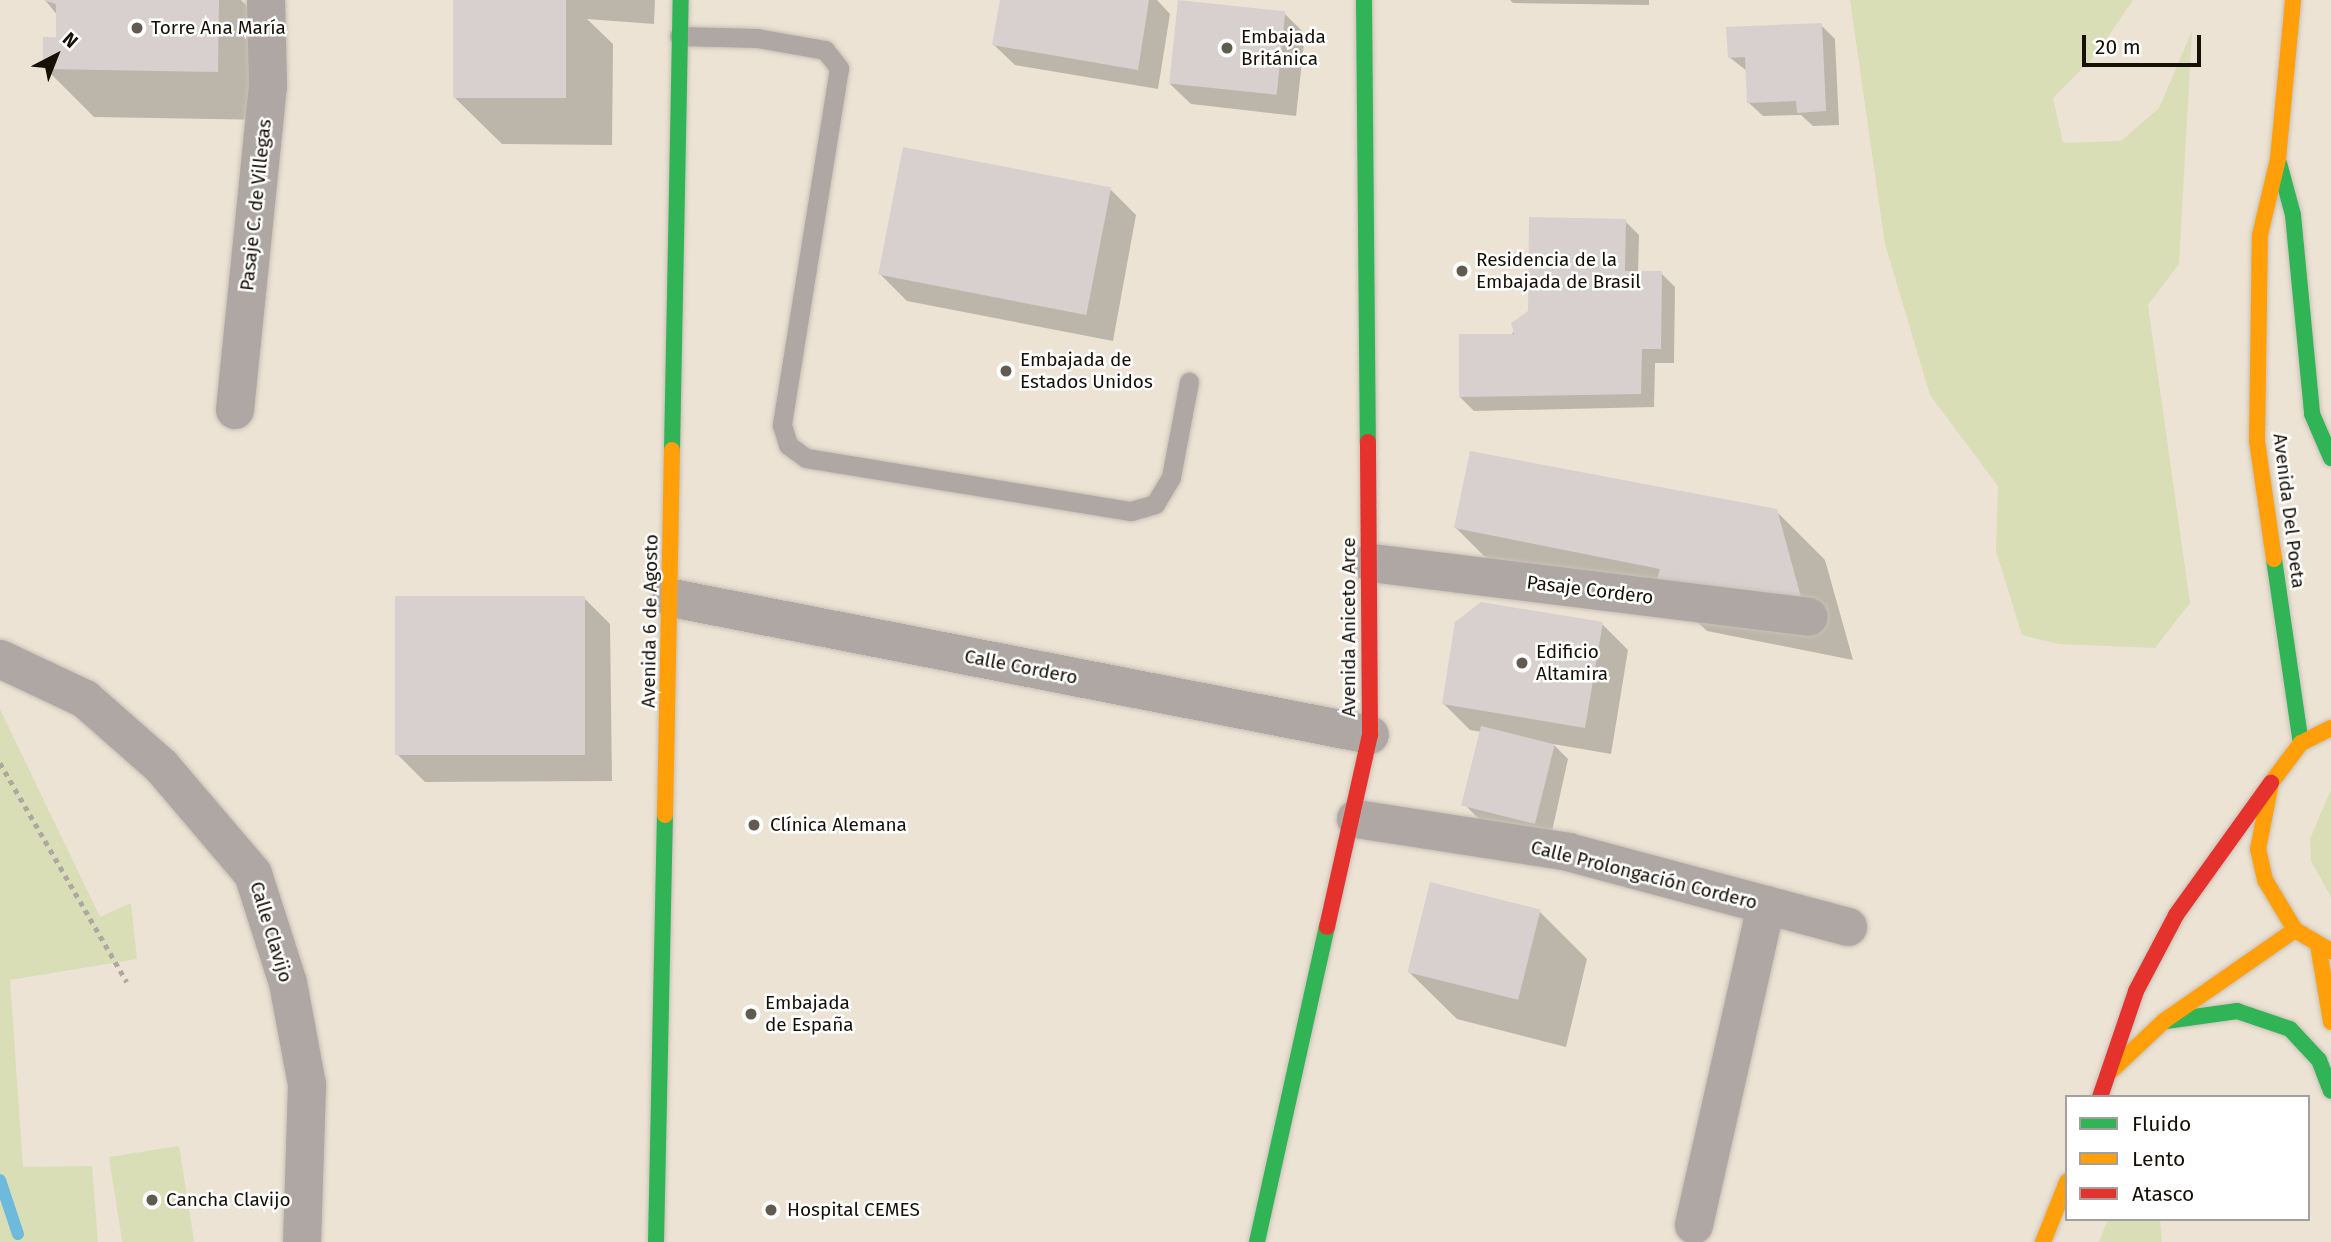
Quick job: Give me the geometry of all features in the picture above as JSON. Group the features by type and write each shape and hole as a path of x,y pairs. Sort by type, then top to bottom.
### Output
{"main road":[{"name":"Avenida 6 de Agosto","path":"656,1242 672,598 681,0"},
{"name":"Avenida Aniceto Arce","path":"1257,1242 1356,819 1370,735 1371,564 1364,0"},
{"name":"Avenida Del Poeta","path":"2293,0 2278,159 2260,235 2257,441 2301,743"},
{"name":"Avenida Del Poeta","path":"2278,159 2293,215 2312,414 2331,458"},
{"path":"2101,1095 2136,990 2176,915 2301,743 2331,727"},
{"path":"2272,783 2258,849 2265,880 2295,930 2324,948 2331,1022"},
{"path":"2109,1072 2164,1021 2295,930"},
{"path":"2164,1021 2237,1011 2290,1029 2319,1060 2331,1091"},
{"path":"2043,1242 2065,1187"}],"street":[{"name":"Pasaje C. de Villegas","path":"235,410 268,86 267,0"},
{"name":"Pasaje Cordero","path":"1371,564 1809,617"},
{"name":"Calle Cordero","path":"672,598 1370,735"},
{"name":"Calle Clavijo","path":"0,659 85,699 162,767 253,874 288,983 307,1085 302,1242"},
{"name":"Calle Prolongación Cordero","path":"1356,819 1568,852 1848,928"},
{"path":"1694,1225 1766,905"}],"lane":[{"path":"679,36 757,38 825,50 839,68 782,425 788,445 806,458 1131,511 1155,504 1171,477 1189,382"}],"path":[{"path":"0,763 127,982"}],"green space":[{"path":"1850,0 2133,0 2094,57 2053,98 2063,143 2121,141 2159,108 2192,31 2179,264 2148,305 2190,603 2155,648 2059,644 2022,635 1996,551 1998,486 1930,395 1885,244"},
{"path":"0,709 100,917 131,903 137,959 10,980 23,1167 92,1166 98,1242 0,1242"},
{"path":"2331,789 2331,897 2311,861 2310,839"},
{"name":"Cancha Clavijo","path":"179,1146 194,1242 122,1242 109,1157"},
{"path":"2107,1221 2160,1221 2162,1242 2099,1242"}],"building":[{"name":"Torre Ana María","path":"43,0 219,0 218,72 43,69 43,37 56,37 56,4"},
{"path":"453,0 566,0 566,98 453,98"},
{"path":"1000,0 1149,0 1138,70 992,45"},
{"name":"Embajada Británica","path":"1178,0 1285,11 1277,95 1169,84"},
{"path":"1822,23 1826,111 1797,113 1796,101 1747,103 1745,57 1728,58 1726,27"},
{"path":"903,147 1111,187 1086,315 878,275"},
{"path":"1529,217 1626,219 1625,271 1662,271 1661,349 1642,349 1641,394 1459,397 1459,334 1514,334 1511,323 1528,311"},
{"path":"1470,451 1777,509 1805,612 1656,583 1660,569 1454,528"},
{"path":"395,596 585,596 585,755 395,755"},
{"name":"Edificio Altamira","path":"1481,602 1603,622 1585,728 1442,704 1455,622"},
{"path":"1481,726 1555,744 1535,824 1461,806"},
{"path":"1430,882 1541,910 1518,1000 1408,972"}],"waterway":[{"path":"0,1180 18,1234"}],"traffic: fast":[{"path":"672,450 681,0"},
{"path":"1364,0 1368,442"},
{"path":"2279,163 2293,215 2312,414 2331,458"},
{"path":"2274,559 2301,743"},
{"path":"656,1242 665,815"},
{"path":"1257,1242 1327,927"},
{"path":"2166,1021 2237,1011 2290,1029 2319,1060 2331,1091"}],"traffic: slow":[{"path":"2274,559 2257,441 2260,235 2278,159 2293,0"},
{"path":"665,815 672,450"},
{"path":"2331,728 2301,743 2271,783 2258,849 2265,880 2295,930 2331,951"},
{"path":"2111,1071 2164,1021 2295,930"},
{"path":"2318,945 2331,1022"},
{"path":"2043,1242 2065,1187"}],"traffic: jam":[{"path":"1327,927 1370,735 1368,442"},
{"path":"2101,1095 2136,991 2176,915 2271,783"}],"place":[{"name":"Torre Ana María","path":"137,28"},
{"name":"Embajada Británica","path":"1227,48"},
{"name":"Residencia de la Embajada de Brasil","path":"1462,271"},
{"name":"Embajada de Estados Unidos","path":"1006,371"},
{"name":"Edificio Altamira","path":"1522,663"},
{"name":"Clínica Alemana","path":"754,825"},
{"name":"Embajada de España","path":"751,1014"},
{"name":"Cancha Clavijo","path":"152,1200"},
{"name":"Hospital CEMES","path":"771,1210"}]}
